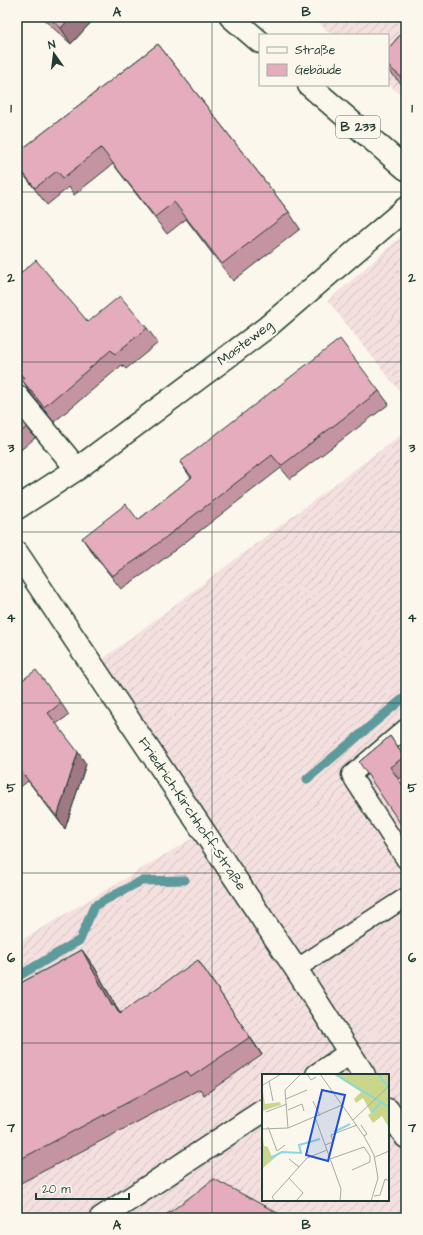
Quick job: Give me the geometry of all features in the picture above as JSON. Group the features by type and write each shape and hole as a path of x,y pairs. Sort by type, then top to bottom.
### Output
{"street":[{"path":"231,17 259,41"},
{"name":"B 233","path":"310,86 406,168"},
{"name":"Masteweg","path":"17,508 77,469 266,328 406,208"},
{"path":"17,396 77,469"},
{"name":"Friedrich-Kirchhoff-Straße","path":"17,553 296,969 363,1074"},
{"path":"318,1074 350,1053"},
{"path":"101,1218 262,1112"},
{"path":"389,1112 406,1137"}],"lane":[{"path":"406,728 351,775 406,860"},
{"path":"296,969 406,897"}],"shaded area":[{"path":"312,17 406,17 406,99 389,85 389,34 331,34"},
{"path":"406,232 406,399 328,301"},
{"path":"406,431 406,1218 17,1218 17,943 213,826 100,661"}],"building":[{"path":"48,17 71,17 61,28"},
{"path":"406,28 406,81 389,67 389,48"},
{"path":"158,44 289,212 222,264 174,202 155,217 101,148 63,178 57,171 35,188 17,165 17,153"},
{"path":"36,260 88,322 120,296 147,328 115,354 111,350 44,407 22,380 25,379 17,370 17,276"},
{"path":"340,339 379,391 281,466 272,455 139,558 112,576 82,538 126,504 138,520 192,477 180,462"},
{"path":"17,414 27,427 17,435"},
{"path":"36,670 61,703 48,713 78,752 57,817 20,770 17,772 17,737 21,735 17,730 17,684"},
{"path":"390,736 404,757 390,767 406,790 406,832 359,762"},
{"path":"82,950 112,1006 114,1005 119,1014 198,960 250,1037 191,1077 187,1071 17,1161 17,985"},
{"path":"214,1179 287,1218 162,1218"}],"waterway":[{"path":"307,779 406,696"},
{"path":"17,977 80,940 94,906 141,881 185,880"}]}
